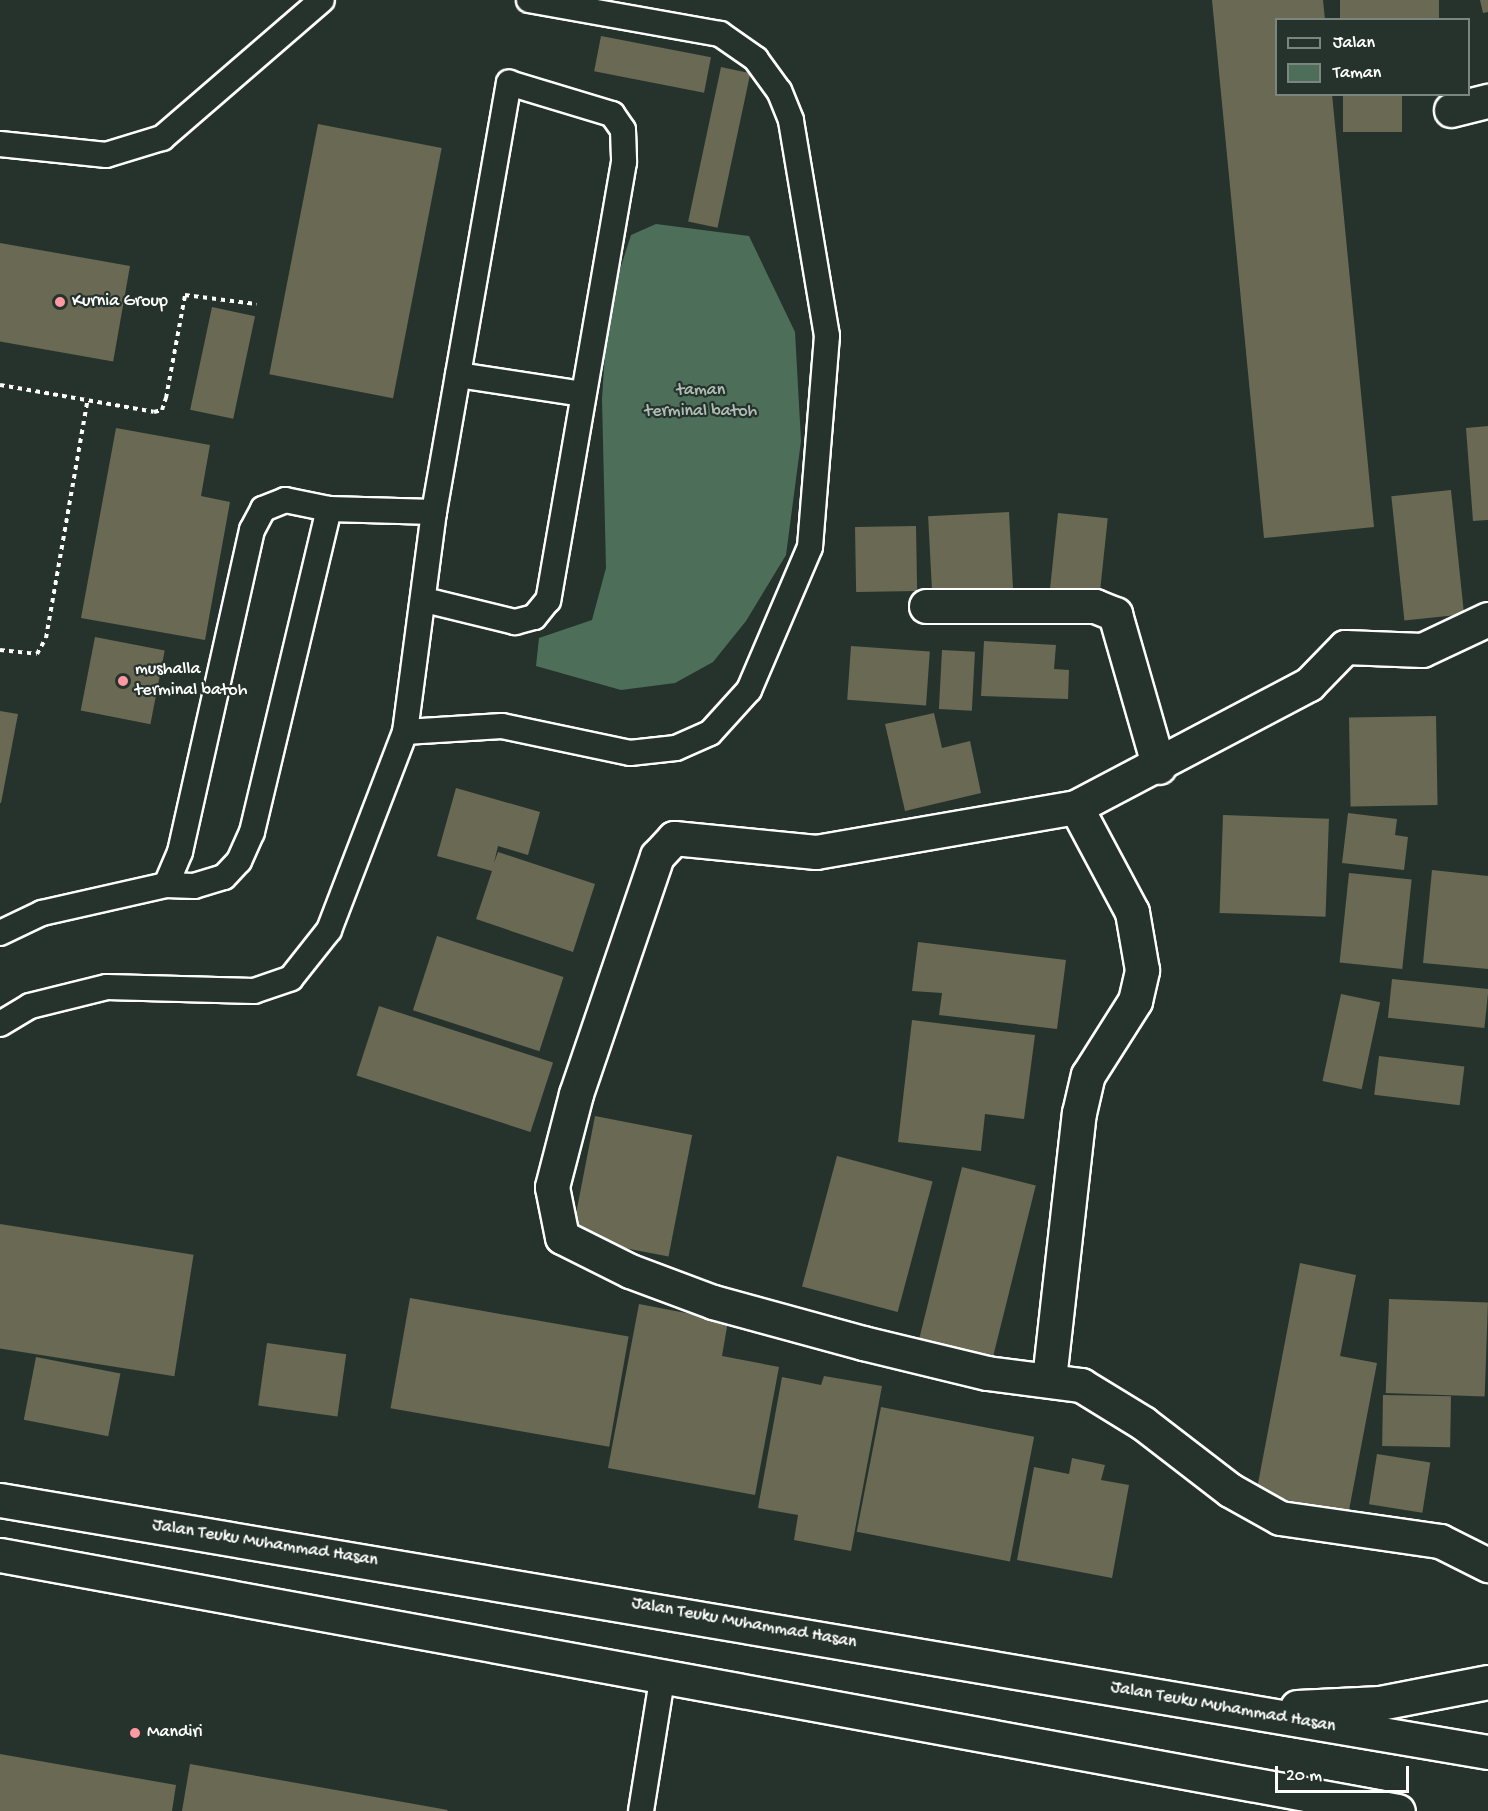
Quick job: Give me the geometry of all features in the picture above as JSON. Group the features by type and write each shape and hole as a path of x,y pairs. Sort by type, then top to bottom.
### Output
{"main road":[{"path":"1451,110 1488,101"},
{"path":"926,606 1095,606 1115,614 1159,767"},
{"path":"1488,619 1422,650 1345,647 1309,684 1159,767 1076,807 816,852 674,838 657,856 576,1094 552,1187 562,1237 630,1271 713,1302 863,1343 987,1373 1049,1379 1081,1385 1113,1402 1230,1490 1280,1518 1440,1541 1488,1564"},
{"path":"1049,1379 1081,1104 1103,1045 1135,1000 1142,970 1132,912 1076,807"},
{"name":"Jalan Teuku Muhammad Hasan","path":"0,1500 1488,1752"},
{"path":"0,1555 662,1680 1259,1783 1398,1811"},
{"path":"1233,1710 1380,1703 1488,1682"},
{"path":"1259,1783 1290,1811"}],"lane":[{"path":"0,144 106,155 162,138 322,0"},
{"path":"405,732 502,726 630,753 676,748 710,733 749,690 810,547 826,336 791,120 779,91 756,59 720,34 529,0"},
{"path":"0,1024 30,1006 107,987 254,991 291,978 328,930 405,732 425,600 434,512 509,82 597,106 623,130 624,162 548,600 542,609 515,622 425,600"},
{"path":"458,375 582,394"},
{"path":"166,885 180,852 257,518 285,500 329,509 434,512"},
{"path":"0,933 42,913 166,885 194,885 224,877 239,861 252,832 329,509"},
{"path":"641,1811 662,1680"}],"path":[{"path":"0,385 87,402 162,410 185,295 256,304"},
{"path":"0,650 37,654 46,638 87,402"}],"green space":[{"name":"taman terminal batoh","path":"656,224 749,236 795,332 801,441 786,555 746,621 713,662 675,683 621,690 536,666 539,638 592,620 606,568 602,399 608,307 631,235"}],"building":[{"path":"1212,0 1323,0 1325,18 1275,18 1275,96 1332,96 1374,527 1264,538"},
{"path":"1340,0 1439,0 1439,18 1340,18"},
{"path":"1480,0 1488,0 1488,12 1483,13"},
{"path":"601,36 711,57 704,93 594,71"},
{"path":"721,67 750,73 717,228 688,222"},
{"path":"1343,96 1402,96 1402,132 1343,132"},
{"path":"318,124 442,148 393,398 269,374"},
{"path":"0,243 130,266 113,361 0,341"},
{"path":"212,307 255,316 233,419 190,410"},
{"path":"1488,426 1488,520 1473,521 1466,428"},
{"path":"116,428 210,445 201,496 230,502 205,640 81,618"},
{"path":"1451,490 1464,614 1404,621 1391,496"},
{"path":"1009,512 1013,597 933,601 928,516"},
{"path":"1058,513 1108,518 1100,595 1050,590"},
{"path":"916,526 917,591 856,592 855,527"},
{"name":"mushalla terminal batoh","path":"95,637 165,651 150,724 81,711"},
{"path":"984,641 1056,645 1054,669 1069,670 1068,699 981,696"},
{"path":"851,646 930,652 926,705 847,700"},
{"path":"942,650 975,652 972,711 939,709"},
{"path":"0,711 18,714 1,803 0,803"},
{"path":"934,713 942,748 970,741 981,793 905,811 885,724"},
{"path":"1436,716 1438,805 1351,807 1349,718"},
{"path":"456,788 540,812 528,855 498,846 494,863 498,852 595,884 573,952 476,919 492,871 437,856"},
{"path":"1348,813 1397,819 1395,835 1408,837 1404,870 1342,863"},
{"path":"1223,815 1329,819 1326,917 1220,913"},
{"path":"1432,870 1488,876 1488,969 1423,963"},
{"path":"1349,873 1412,880 1402,969 1340,963"},
{"path":"437,936 563,977 539,1051 413,1010"},
{"path":"918,942 1066,960 1057,1029 939,1015 942,993 912,991"},
{"path":"1392,979 1488,989 1484,1028 1388,1018"},
{"path":"1341,994 1380,1002 1362,1089 1322,1081"},
{"path":"379,1006 553,1063 530,1132 356,1075"},
{"path":"912,1020 1035,1035 1024,1119 985,1114 981,1151 898,1142"},
{"path":"1379,1056 1464,1066 1460,1105 1374,1095"},
{"path":"595,1116 692,1135 669,1257 571,1238"},
{"path":"837,1156 933,1182 898,1312 802,1286"},
{"path":"962,1167 1036,1185 992,1360 918,1342"},
{"path":"0,1224 194,1255 174,1376 0,1349"},
{"path":"1300,1263 1356,1275 1340,1356 1377,1363 1346,1526 1304,1518 1306,1504 1256,1494"},
{"path":"410,1298 629,1337 609,1447 391,1408"},
{"path":"1389,1299 1488,1302 1485,1396 1386,1393"},
{"path":"639,1304 728,1321 722,1356 779,1367 755,1495 608,1468"},
{"path":"267,1343 346,1354 337,1417 258,1405"},
{"path":"36,1357 120,1373 108,1436 24,1420"},
{"path":"824,1376 882,1386 851,1551 794,1540 798,1515 758,1508 782,1377 821,1385"},
{"path":"1383,1395 1451,1396 1450,1447 1382,1446"},
{"path":"881,1407 1034,1437 1010,1561 857,1532"},
{"path":"1377,1454 1430,1462 1422,1513 1369,1504"},
{"path":"1072,1458 1105,1465 1101,1480 1129,1485 1112,1578 1017,1560 1034,1467 1069,1474"},
{"path":"0,1754 176,1785 172,1811 0,1811"},
{"path":"190,1764 448,1810 182,1811"}],"place":[{"name":"Kurnia Group","path":"60,302"},
{"name":"mushalla terminal batoh","path":"123,681"},
{"name":"Mandiri","path":"135,1733"}]}
